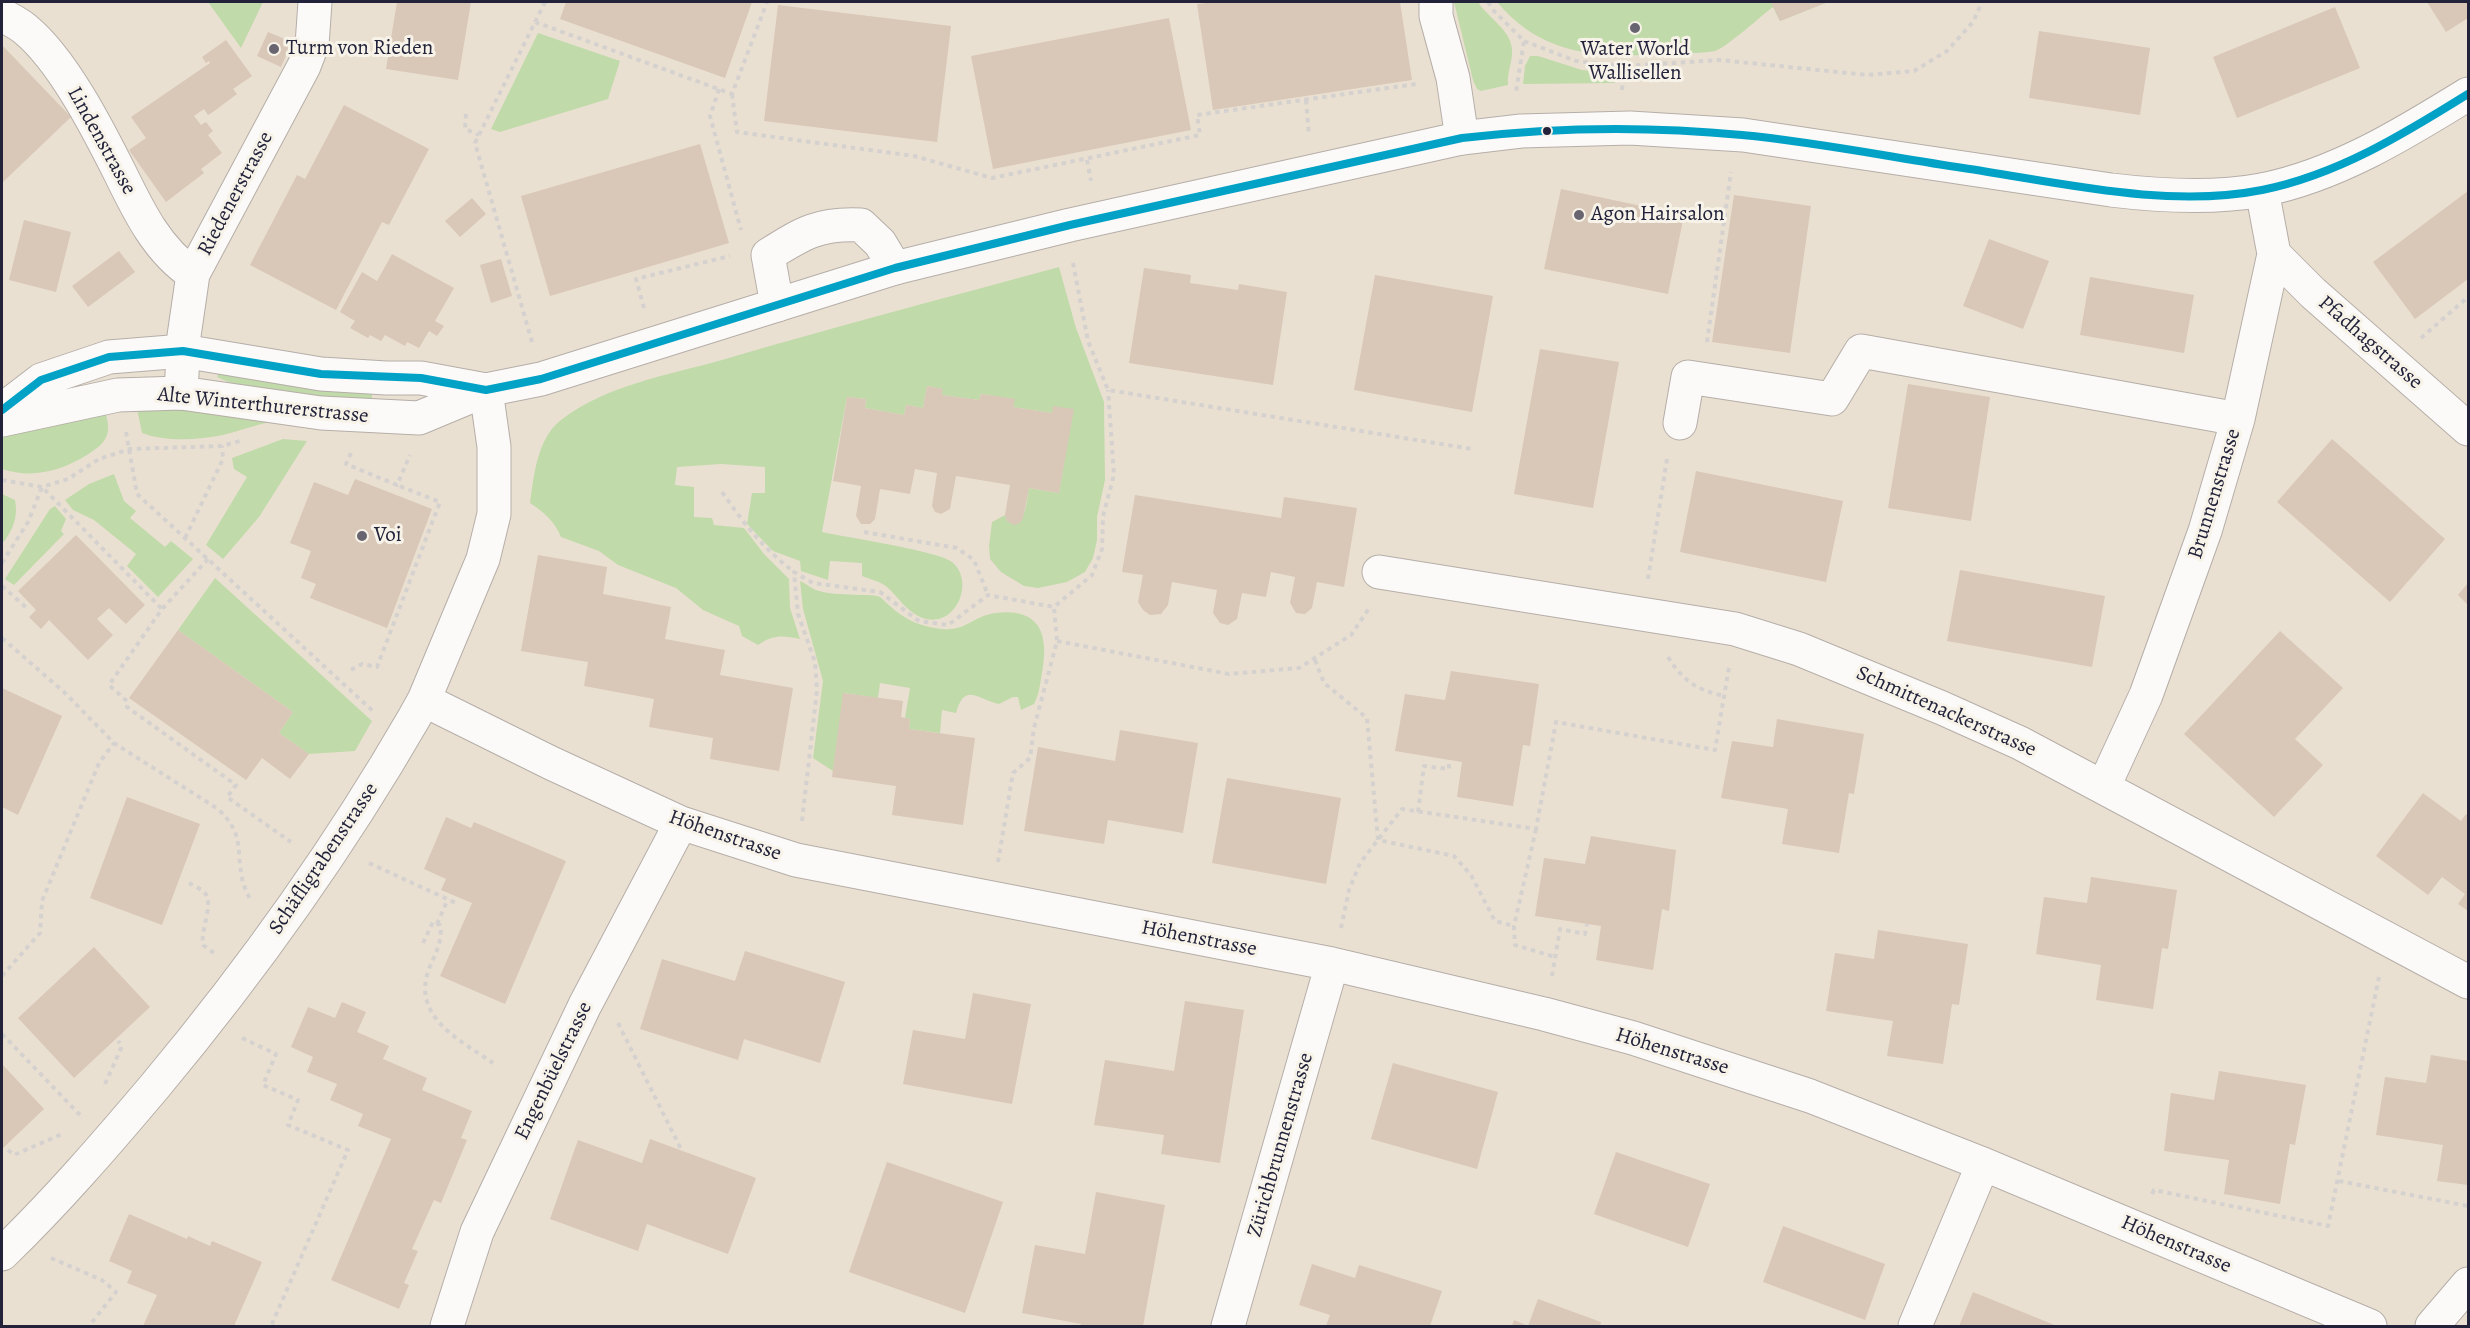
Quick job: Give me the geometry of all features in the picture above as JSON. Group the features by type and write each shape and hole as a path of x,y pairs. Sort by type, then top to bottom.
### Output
{"street":[{"name":"Riedenerstrasse","path":"181,393 183,351 193,274 304,66 312,45 315,2"},
{"path":"1436,2 1436,16 1453,78 1462,138"},
{"name":"Lindenstrasse","path":"2,15 25,29 52,59 95,123 136,205 166,253 193,274"},
{"name":"Alte Winterthurerstrasse","path":"2,420 118,395 181,393 321,413 419,418 486,390 541,379 895,268 1071,225 1462,138 1521,131 1630,128 1720,134 1930,162 2121,191 2208,195 2262,190 2323,172 2380,146 2469,94"},
{"name":"Brunnenstrasse","path":"2104,786 2150,684 2205,531 2238,419 2274,254 2262,190"},
{"path":"777,306 768,255 798,236 834,224 861,225 880,243 895,268"},
{"name":"Pfadhagstrasse","path":"2274,254 2313,293 2469,429"},
{"name":"Alte Winterthurerstrasse","path":"2,410 41,380 109,357 183,351 321,374 421,378 486,390"},
{"path":"1680,423 1688,377 1832,399 1861,351 2238,419"},
{"name":"Schäfligrabenstrasse","path":"2,1254 33,1224 108,1142 221,1007 336,845 396,750 424,700 483,559 494,514 494,447 486,390"},
{"name":"Schmittenackerstrasse","path":"1379,572 1735,629 1799,649 2020,743 2469,982"},
{"name":"Höhenstrasse","path":"424,700 681,823 796,860 1332,964 1544,1014 1633,1038 1810,1096 1983,1164 2370,1326"},
{"name":"Engenbüelstrasse","path":"447,1326 477,1232 585,1005 681,823"},
{"name":"Zürichbrunnenstrasse","path":"1228,1326 1332,964"},
{"path":"1915,1326 1983,1164"},
{"path":"2432,1326 2469,1284"}],"path":[{"path":"533,346 475,143 545,2"},
{"path":"767,2 732,94 737,132 914,156 992,178 1200,135 1197,115 1426,83"},
{"path":"1488,2 1524,41 1576,61 1624,66 1720,60 1867,75 1914,71 1947,51 1973,22 1982,2"},
{"path":"535,22 732,94"},
{"path":"1516,92 1524,41"},
{"path":"1622,90 1624,66"},
{"path":"719,89 710,116 743,236"},
{"path":"1306,100 1308,118"},
{"path":"466,114 465,129 479,135"},
{"path":"1087,160 1091,180"},
{"path":"1705,351 1732,165"},
{"path":"644,308 636,279 734,255"},
{"path":"1054,607 1092,575 1102,549 1103,516 1114,475 1108,390 1088,341 1072,256"},
{"path":"2393,362 2469,297"},
{"path":"1108,390 1472,449"},
{"path":"351,670 362,664 377,667 440,502 346,464 354,443"},
{"path":"185,538 223,459 222,446"},
{"path":"397,485 413,447"},
{"path":"2,480 42,487 68,479 99,459 130,449 137,494 382,719"},
{"path":"1648,577 1667,455"},
{"path":"2,563 28,522 42,487"},
{"path":"42,487 162,609"},
{"path":"722,492 746,527 769,553 794,572 813,583 880,592 918,621 948,625 988,595 1054,607"},
{"path":"864,532 957,548 974,560 988,595"},
{"path":"208,559 162,609 110,685 127,701 128,707 236,785 226,797 292,843"},
{"path":"794,572 798,614 815,662 817,690 802,821"},
{"path":"1057,641 1229,674 1299,668 1352,636 1374,602 1379,572"},
{"path":"2,586 29,610"},
{"path":"998,862 1013,773 1030,758 1034,728 1057,641 1054,607"},
{"path":"2,638 64,692 114,743 218,809 228,818 237,832 242,880 250,898 250,905"},
{"path":"1315,659 1324,683 1367,718 1378,840"},
{"path":"1556,957 1515,945 1514,926 1536,829 1556,722 1715,750 1729,663"},
{"path":"2,976 40,933 42,901 99,762 114,743"},
{"path":"1418,812 1424,766 1449,769 1449,760"},
{"path":"1332,964 1349,890 1360,862 1402,809 1536,829"},
{"path":"1378,840 1454,856 1471,875 1495,921 1514,926"},
{"path":"362,860 458,904"},
{"path":"189,883 205,892 208,900 206,921 201,936 203,945 219,957"},
{"path":"437,924 448,899"},
{"path":"423,943 433,922 440,925 442,936 427,976 424,995 431,1013 448,1032 492,1063"},
{"path":"1550,986 1560,930 1585,934 1587,924"},
{"path":"2151,1198 2154,1190 2328,1226 2380,973"},
{"path":"613,1014 682,1151"},
{"path":"2,1034 87,1122"},
{"path":"236,1035 276,1054 263,1085 298,1100 288,1125 348,1150 273,1326"},
{"path":"8,1150 14,1155 66,1132"},
{"path":"2338,1181 2469,1206"},
{"path":"45,1256 102,1280 116,1292 89,1326"}],"green space":[{"path":"208,2 263,2 241,48"},
{"path":"1454,2 1478,2 1509,38 1512,52 1508,85 1481,91 1477,89"},
{"name":"Water World Wallisellen","path":"1497,2 1828,2 1780,21 1773,7 1715,51 1616,55 1594,54 1552,43 1514,20"},
{"path":"538,33 620,61 608,99 500,132 491,129"},
{"path":"1530,56 1538,56 1582,70 1611,73 1615,83 1523,84 1525,66"},
{"path":"1059,267 1076,328 1104,402 1105,480 1097,517 1097,540 1093,558 1085,572 1067,582 1038,588 1024,586 1001,572 990,559 989,546 992,522 1005,515 1007,521 1013,524 1018,522 1025,509 1029,488 1059,493 1073,409 1052,413 1013,407 1014,399 981,394 979,400 942,395 942,389 927,386 923,408 906,405 904,415 865,408 866,399 847,397 822,532 929,553 952,562 959,570 962,590 954,609 946,616 937,619 926,619 914,614 885,585 862,576 862,563 830,561 828,580 801,571 800,561 773,551 747,524 752,493 765,493 765,467 721,464 677,467 675,485 694,487 694,517 712,518 714,525 744,528 764,554 789,579 790,608 800,639 778,637 768,639 758,645 742,636 739,626 703,610 676,588 618,565 599,551 561,537 548,518 530,503 538,458 547,437 561,420 598,398 638,382"},
{"path":"220,370 372,392 372,403 293,397 253,390 217,377"},
{"path":"136,404 283,420 213,437 161,438 142,433"},
{"path":"104,408 108,425 107,435 100,445 87,455 46,472 24,473 2,469 2,438 52,420"},
{"path":"283,439 307,441 259,517 223,559 206,545 247,477 234,469 232,458"},
{"path":"114,474 124,501 136,511 130,518 165,547 171,541 193,559 158,597 127,566 136,554 94,520 73,510 65,500 89,484"},
{"path":"2,494 15,500 16,506 14,522 4,542 2,540"},
{"path":"55,506 66,519 61,531 64,534 14,585 5,579 50,509"},
{"path":"215,578 372,721 355,751 309,754 279,733 293,712 178,630"},
{"path":"800,581 827,593 880,597 905,617 916,623 935,628 954,629 995,613 1023,614 1038,626 1044,647 1040,685 1034,704 1021,710 1018,697 999,704 968,695 960,703 956,713 942,710 940,733 909,729 910,719 905,718 910,688 880,683 878,698 844,693 833,771 813,758 823,681 803,609"}],"building":[{"path":"397,2 471,2 458,80 386,69"},
{"path":"566,2 752,2 725,78 560,19"},
{"path":"1215,2 1400,2 1412,80 1213,110 1197,4"},
{"path":"1771,2 1828,2 1780,21"},
{"path":"2427,2 2468,2 2468,18 2446,32"},
{"path":"778,5 951,26 937,142 764,121"},
{"path":"2335,7 2360,68 2237,118 2213,57"},
{"path":"1169,18 1191,130 993,169 971,56"},
{"path":"2039,31 2150,48 2140,115 2029,98"},
{"name":"Turm von Rieden","path":"268,32 292,42 281,67 257,56"},
{"path":"226,40 252,76 233,89 237,94 213,112 208,115 204,109 194,116 201,125 206,122 213,131 208,135 222,153 201,169 204,173 166,202 129,150 146,138 131,117 210,63 209,61 206,63 202,57"},
{"path":"2,45 71,117 2,183"},
{"path":"344,105 429,149 389,225 382,222 336,310 250,265 297,175 305,179"},
{"path":"700,144 729,243 550,296 521,196"},
{"path":"1561,189 1684,215 1668,294 1544,269"},
{"path":"2468,191 2468,279 2415,319 2373,262"},
{"path":"1734,195 1811,206 1790,353 1712,342"},
{"path":"472,198 486,214 460,237 445,221"},
{"path":"24,220 71,232 56,292 9,280"},
{"path":"1989,239 2049,261 2023,329 1963,306"},
{"path":"119,251 135,272 88,307 72,286"},
{"path":"392,254 454,288 435,321 444,326 437,336 429,331 419,348 407,342 405,346 385,335 381,341 370,335 368,338 350,328 355,321 340,312 362,272 377,281"},
{"path":"501,259 512,296 491,303 480,265"},
{"path":"1144,268 1191,275 1190,283 1238,290 1239,284 1287,292 1273,385 1129,363"},
{"path":"1375,275 1493,296 1472,412 1354,390"},
{"path":"2090,277 2194,295 2184,353 2080,335"},
{"path":"1540,349 1619,362 1593,508 1514,494"},
{"path":"1908,384 1990,397 1971,521 1888,508"},
{"path":"927,386 943,389 942,395 979,400 981,394 1015,399 1013,407 1052,413 1053,406 1074,409 1059,493 1029,488 1023,518 1020,523 1014,525 1007,521 1005,515 1010,485 956,476 950,509 941,514 935,512 932,506 937,473 915,469 910,494 880,489 875,519 870,524 861,524 856,516 861,486 833,481 847,397 866,399 865,408 904,415 906,405 923,408"},
{"path":"2332,439 2445,539 2390,602 2277,502"},
{"path":"1696,471 1843,501 1826,582 1680,552"},
{"path":"355,479 432,509 387,628 310,598 316,584 301,578 311,551 290,543 314,482 348,495"},
{"path":"1135,495 1281,518 1284,497 1357,508 1344,587 1317,582 1312,608 1305,614 1296,613 1290,603 1295,577 1271,572 1266,597 1242,593 1237,619 1228,625 1220,623 1213,613 1217,590 1172,582 1168,605 1161,614 1150,615 1138,602 1143,575 1122,572"},
{"path":"76,535 145,605 126,624 109,608 97,619 113,635 88,660 49,620 41,629 29,617 36,610 18,591"},
{"path":"538,555 607,567 603,594 671,607 665,639 725,650 720,675 793,688 779,771 710,759 713,738 649,727 654,699 584,686 588,662 521,651"},
{"path":"1960,570 2105,596 2092,667 1947,641"},
{"path":"2468,583 2468,605 2458,595"},
{"path":"178,630 293,712 279,733 309,754 290,779 262,758 246,780 129,698"},
{"path":"2280,631 2343,688 2295,739 2323,765 2274,817 2184,734"},
{"path":"1451,671 1539,684 1530,746 1523,745 1513,806 1457,797 1462,762 1395,751 1405,694 1445,700"},
{"path":"2,688 62,716 18,815 2,807"},
{"path":"843,693 903,701 901,717 910,719 909,729 975,738 963,825 892,815 896,786 832,777"},
{"path":"1777,719 1864,734 1854,794 1849,793 1839,853 1782,844 1788,809 1721,798 1732,741 1773,747"},
{"path":"1120,730 1198,743 1183,833 1108,820 1104,844 1024,831 1038,747 1115,761"},
{"path":"1227,778 1341,798 1326,884 1212,863"},
{"path":"2423,793 2461,821 2466,814 2468,816 2468,911 2458,904 2465,894 2442,877 2428,895 2376,856"},
{"path":"127,797 200,824 162,925 90,898"},
{"path":"446,817 471,828 474,822 566,861 505,1004 440,976 472,903 441,890 446,879 424,869"},
{"path":"1591,836 1676,850 1669,911 1662,909 1653,970 1596,960 1601,926 1535,916 1544,858 1585,864"},
{"path":"2091,877 2177,890 2168,949 2162,948 2153,1009 2096,1000 2101,965 2036,954 2044,897 2087,903"},
{"path":"1878,930 1968,944 1959,1005 1952,1004 1943,1064 1887,1056 1893,1021 1826,1011 1835,953 1874,959"},
{"path":"94,947 150,1007 74,1078 18,1018"},
{"path":"745,951 845,982 820,1063 744,1039 738,1060 640,1029 662,959 735,981"},
{"path":"973,993 1031,1004 1012,1104 903,1084 913,1030 965,1039"},
{"path":"1185,1001 1244,1010 1220,1163 1161,1154 1164,1135 1094,1125 1105,1060 1174,1071"},
{"path":"342,1002 366,1012 357,1032 389,1046 383,1059 427,1078 422,1090 472,1111 461,1138 467,1140 441,1203 434,1200 412,1249 418,1251 404,1283 409,1285 399,1309 331,1280 391,1139 358,1126 363,1114 330,1100 337,1084 307,1072 313,1057 291,1047 308,1007 335,1018"},
{"path":"2431,1055 2468,1061 2468,1185 2437,1181 2443,1145 2376,1135 2385,1077 2426,1083"},
{"path":"1393,1063 1498,1092 1477,1169 1371,1139"},
{"path":"2,1064 44,1109 2,1149"},
{"path":"2219,1071 2306,1085 2295,1145 2290,1144 2280,1204 2224,1194 2229,1160 2164,1151 2171,1093 2214,1100"},
{"path":"650,1139 756,1178 728,1254 647,1224 638,1251 550,1219 578,1140 642,1163"},
{"path":"1616,1152 1710,1184 1688,1247 1594,1214"},
{"path":"887,1162 1003,1202 965,1313 849,1272"},
{"path":"1096,1192 1165,1205 1143,1326 1080,1326 1081,1324 1022,1313 1035,1245 1085,1254"},
{"path":"129,1214 187,1239 188,1236 210,1246 212,1241 262,1262 234,1326 143,1326 157,1295 127,1283 132,1271 109,1261"},
{"path":"1783,1226 1885,1264 1865,1320 1763,1282"},
{"path":"1312,1264 1355,1278 1359,1265 1442,1291 1430,1326 1326,1326 1330,1315 1299,1305"},
{"path":"1973,1292 2057,1326 1959,1326"},
{"path":"1538,1299 1601,1322 1600,1326 1528,1326"},
{"path":"1514,1320 1528,1326 1512,1326"}],"transit line":[{"path":"2,410 41,380 109,357 183,351 321,374 421,378 486,390 541,379 895,268 1070,225 1462,138 1602,129 1707,132 1853,150 2074,186 2189,197 2262,190 2317,174 2343,164 2394,138 2468,94"}],"place":[{"name":"Water World Wallisellen","path":"1635,28"},
{"name":"Turm von Rieden","path":"274,49"},
{"name":"Agon Hairsalon","path":"1579,215"},
{"name":"Voi","path":"362,536"}]}
